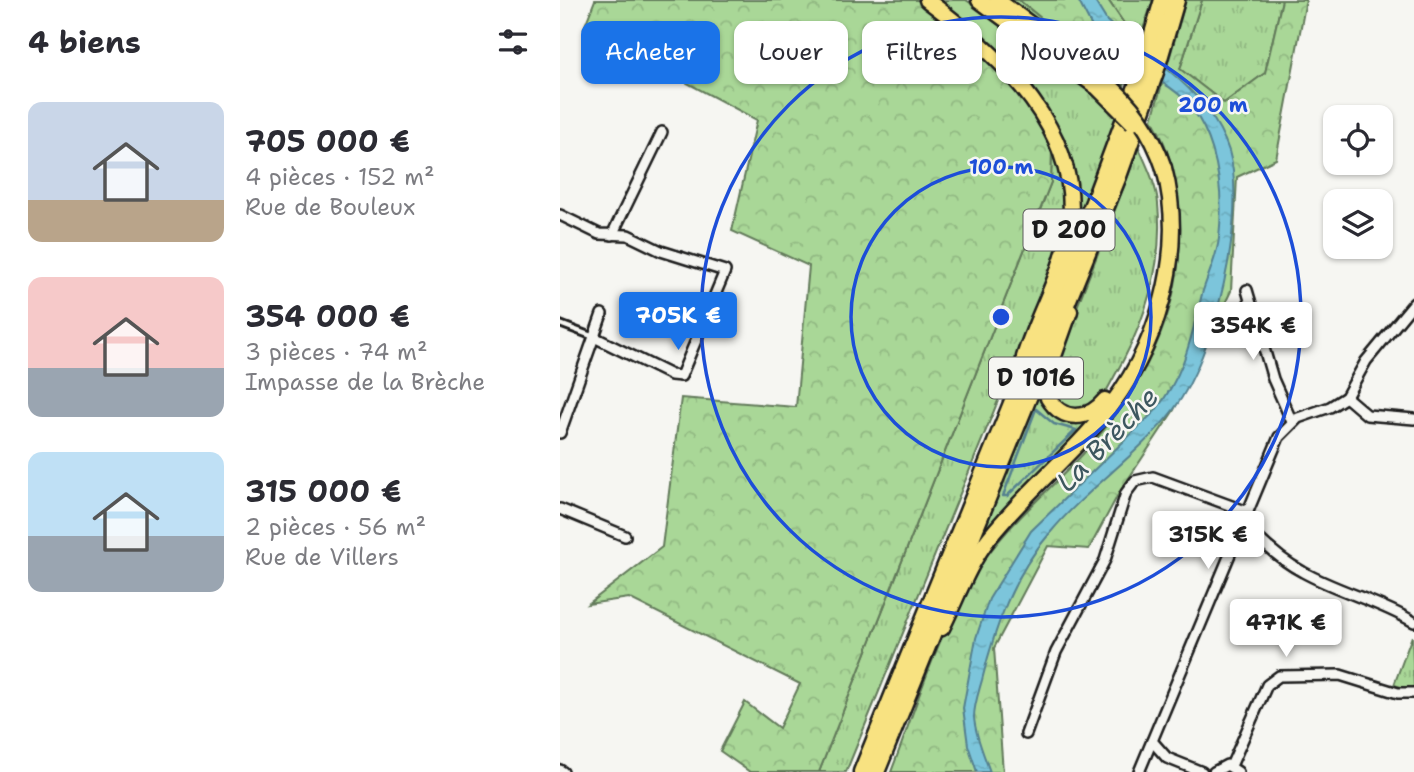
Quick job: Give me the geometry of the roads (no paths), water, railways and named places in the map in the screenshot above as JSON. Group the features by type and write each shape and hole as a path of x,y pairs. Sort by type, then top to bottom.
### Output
{"highway":[{"name":"D 1016","path":"1156,49 1163,0"},
{"name":"D 1016","path":"876,772 1082,264 1156,49 1176,0"},
{"name":"D 1016","path":"862,772 1144,85"},
{"path":"853,772 941,577"}],"main road":[{"name":"D 200","path":"927,0 980,42 1022,86 1055,140 1068,183 1070,218 1066,243 1032,333 1004,421"},
{"name":"D 200","path":"979,0 1009,21"},
{"name":"D 200","path":"996,0 1022,21"},
{"name":"D 200","path":"920,665 988,540 1104,414 1143,351 1161,303 1169,265 1171,209 1160,169 1131,121 1100,84"},
{"name":"D 200","path":"1082,264 1046,383 1048,398 1055,407 1074,416 1092,413 1104,402 1126,369 1148,323 1158,283 1163,243 1160,169"}],"street":[{"path":"612,236 662,132"},
{"path":"560,215 579,226 612,236 628,235 666,253 725,271 681,376 671,375 593,337"},
{"path":"1247,290 1276,385 1292,422"},
{"path":"1139,772 1279,437 1292,422 1346,397 1365,363 1414,303"},
{"path":"560,433 602,314"},
{"path":"1346,397 1363,412 1378,417 1414,419"},
{"path":"1026,734 1050,664 1105,559 1132,484 1144,477 1158,478 1248,512"},
{"path":"560,509 625,536"},
{"path":"1244,523 1272,551 1301,571 1386,606 1414,622"},
{"path":"1214,772 1222,766 1234,769 1267,685 1279,676 1340,675 1398,693 1414,693"},
{"path":"1152,741 1167,758 1202,772"}],"lane":[{"path":"560,324 593,337"}],"water":[{"path":"1078,0 1094,0 1107,21 1089,21"},
{"name":"La Brèche","path":"1166,68 1204,105 1229,151 1234,178 1234,211 1224,284 1202,356 1189,386 1174,409 1145,442 1064,517 1037,549 1016,584 993,641 976,703 976,731 990,772 977,772 968,745 963,708 976,638 989,599 1031,531 1155,411 1165,397 1186,355 1216,253 1220,217 1218,172 1205,130 1194,111 1179,95 1161,82"}],"waterway":[{"path":"1036,409 1054,424 1076,430 1007,496 1003,496 1036,409"}]}
